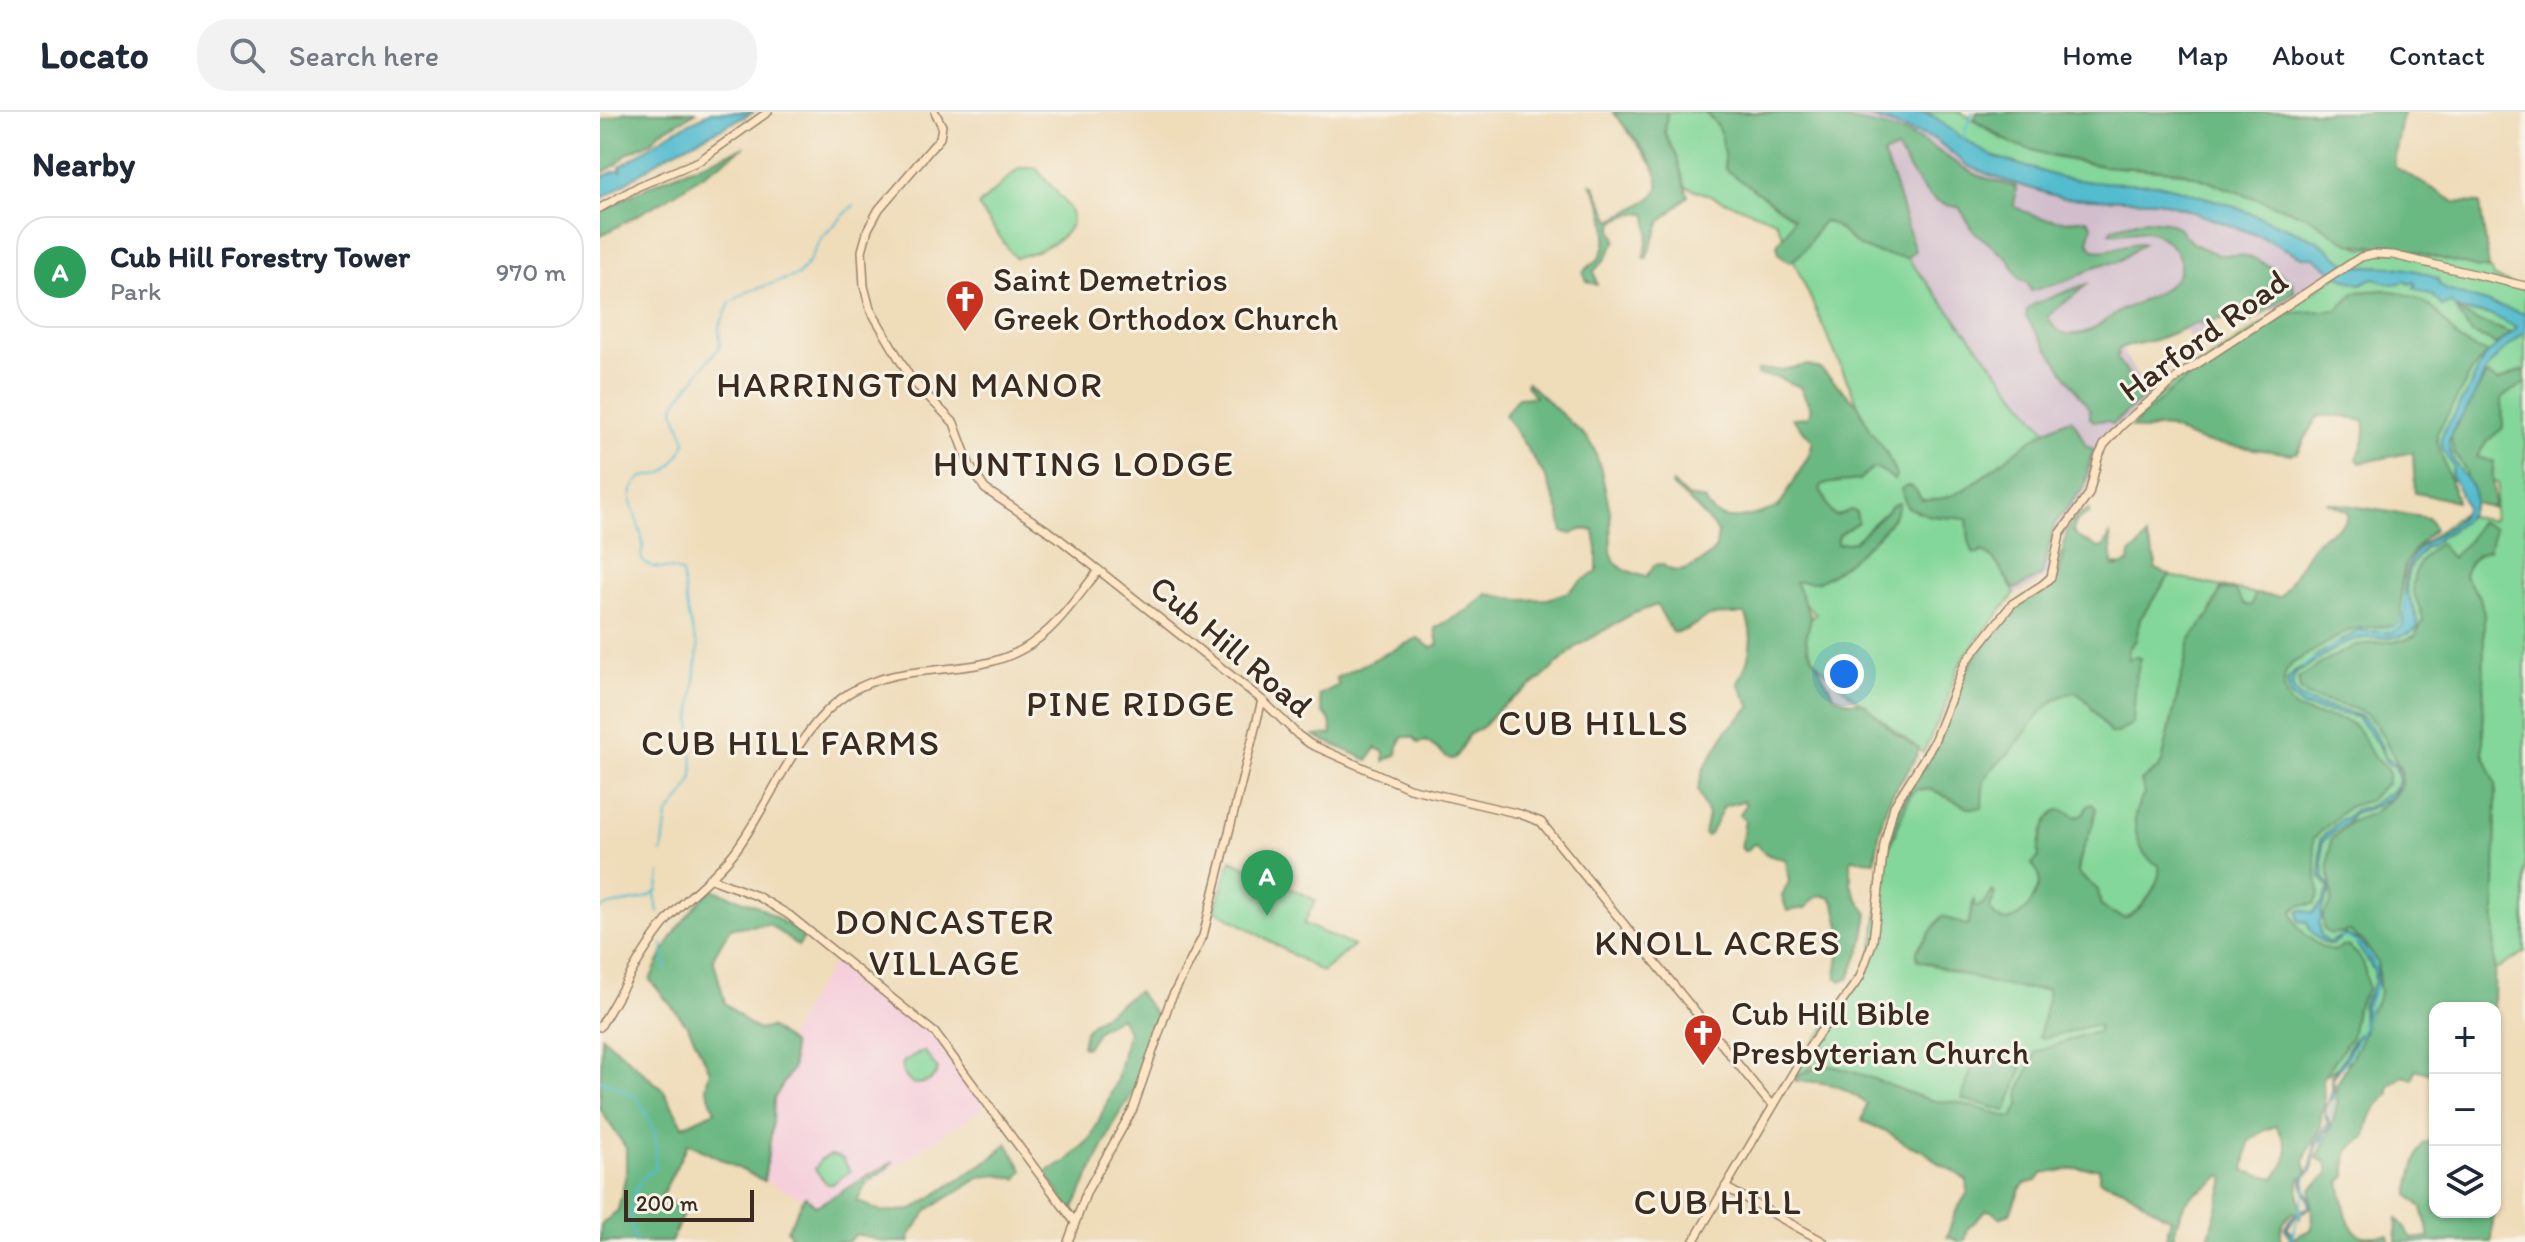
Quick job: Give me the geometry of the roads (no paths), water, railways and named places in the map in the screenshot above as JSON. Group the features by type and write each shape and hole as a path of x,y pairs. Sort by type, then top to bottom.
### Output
{"street":[{"path":"600,208 639,186 705,158 768,112"},
{"name":"Cub Hill Road","path":"935,112 942,126 940,137 879,209 868,229 862,251 865,294 870,309 916,386 954,423 970,466 985,489 1047,530 1099,570 1262,700 1310,744 1418,790 1520,814 1541,822 1773,1104"},
{"name":"Harford Road","path":"1693,1242 1803,1056 1865,967 1873,941 1882,854 1892,811 1933,744 1960,672 2012,604 2051,577 2060,534 2089,494 2104,445 2122,425 2180,375 2367,255 2393,255 2525,286"},
{"path":"600,1027 664,924 736,849 811,729 836,703 881,678 915,671 982,665 1015,653 1045,633 1099,570"},
{"path":"1068,1242 1074,1221 1106,1153 1133,1109 1170,1001 1205,929 1262,700"},
{"path":"709,878 757,896 789,915 935,1033 1074,1221"},
{"path":"1725,1187 1824,1242"}],"water":[{"path":"711,112 754,112 669,154 600,200 600,178 621,171 620,167 668,134"},
{"path":"1844,112 1923,112 1992,156 2059,177 2092,182 2158,184 2185,191 2230,205 2316,240 2350,266 2417,271 2438,279 2447,290 2525,314 2525,332 2490,365 2450,437 2451,456 2475,496 2467,517 2429,547 2426,546 2410,568 2406,584 2418,627 2397,637 2357,639 2342,645 2296,673 2292,684 2295,693 2304,699 2361,717 2376,736 2386,758 2396,764 2399,781 2395,766 2387,764 2380,747 2357,717 2304,707 2290,696 2287,681 2295,671 2309,664 2317,655 2360,630 2392,633 2403,626 2405,583 2412,558 2425,543 2455,522 2466,507 2451,476 2453,466 2443,450 2441,439 2484,357 2517,328 2489,314 2465,312 2451,303 2442,306 2432,295 2413,288 2416,284 2413,282 2393,284 2373,278 2361,284 2347,280 2314,257 2302,257 2260,236 2176,206 2157,201 2063,198 2003,180 1968,166 1935,139 1866,116"},
{"path":"2399,781 2389,798 2372,807 2353,813 2322,842 2324,878 2331,888 2319,922 2321,936 2329,943 2344,934 2358,940 2377,971 2378,984 2365,1006 2364,1034 2354,1042 2333,1077 2334,1095 2328,1103 2331,1075 2357,1035 2363,1031 2362,1006 2375,982 2374,971 2354,940 2344,935 2332,945 2324,943 2313,934 2307,922 2299,921 2298,912 2313,913 2329,888 2321,878 2320,839 2354,810 2366,808 2392,791"},
{"path":"2325,1113 2331,1125 2316,1147 2312,1171 2304,1178 2311,1207 2287,1228 2292,1233 2292,1242 2285,1228 2295,1214 2309,1207 2302,1180 2311,1168 2315,1144 2328,1123"}],"waterway":[{"path":"1963,140 1973,112"},
{"path":"662,853 667,816 687,790 693,776 691,721 698,648 688,616 682,573 650,566 642,559 643,545 631,501 632,491 641,478 665,472 682,450 686,441 674,410 675,403 720,345 719,327 730,303 747,292 798,275 821,238 854,205"},
{"path":"2379,633 2400,622 2405,598"},
{"path":"2326,650 2338,643"},
{"path":"2304,666 2315,658"},
{"path":"600,909 652,895 658,890 660,872"},
{"path":"655,894 658,912"},
{"path":"2340,937 2349,938 2359,945"},
{"path":"662,944 666,970"},
{"path":"2367,952 2373,960 2375,971"},
{"path":"2342,1068 2360,1035 2376,985"},
{"path":"600,1080 626,1091 641,1102 655,1134 656,1167 641,1180 632,1202 631,1220 637,1242"},
{"path":"2329,1120 2334,1095"},
{"path":"2318,1144 2324,1140 2325,1134"},
{"path":"2291,1242 2306,1188 2306,1177"}],"place":[{"name":"Saint Demetrios Greek Orthodox Church","path":"965,333"},
{"name":"Cub Hill Forestry Tower","path":"1267,916"},
{"name":"Cub Hill Bible Presbyterian Church","path":"1703,1067"}],"district":[{"name":"HARRINGTON MANOR","path":"910,384"},
{"name":"HUNTING LODGE","path":"1084,463"},
{"name":"PINE RIDGE","path":"1131,703"},
{"name":"CUB HILLS","path":"1594,722"},
{"name":"CUB HILL FARMS","path":"791,742"},
{"name":"DONCASTER VILLAGE","path":"945,942"},
{"name":"KNOLL ACRES","path":"1718,942"},
{"name":"CUB HILL","path":"1718,1201"}]}
